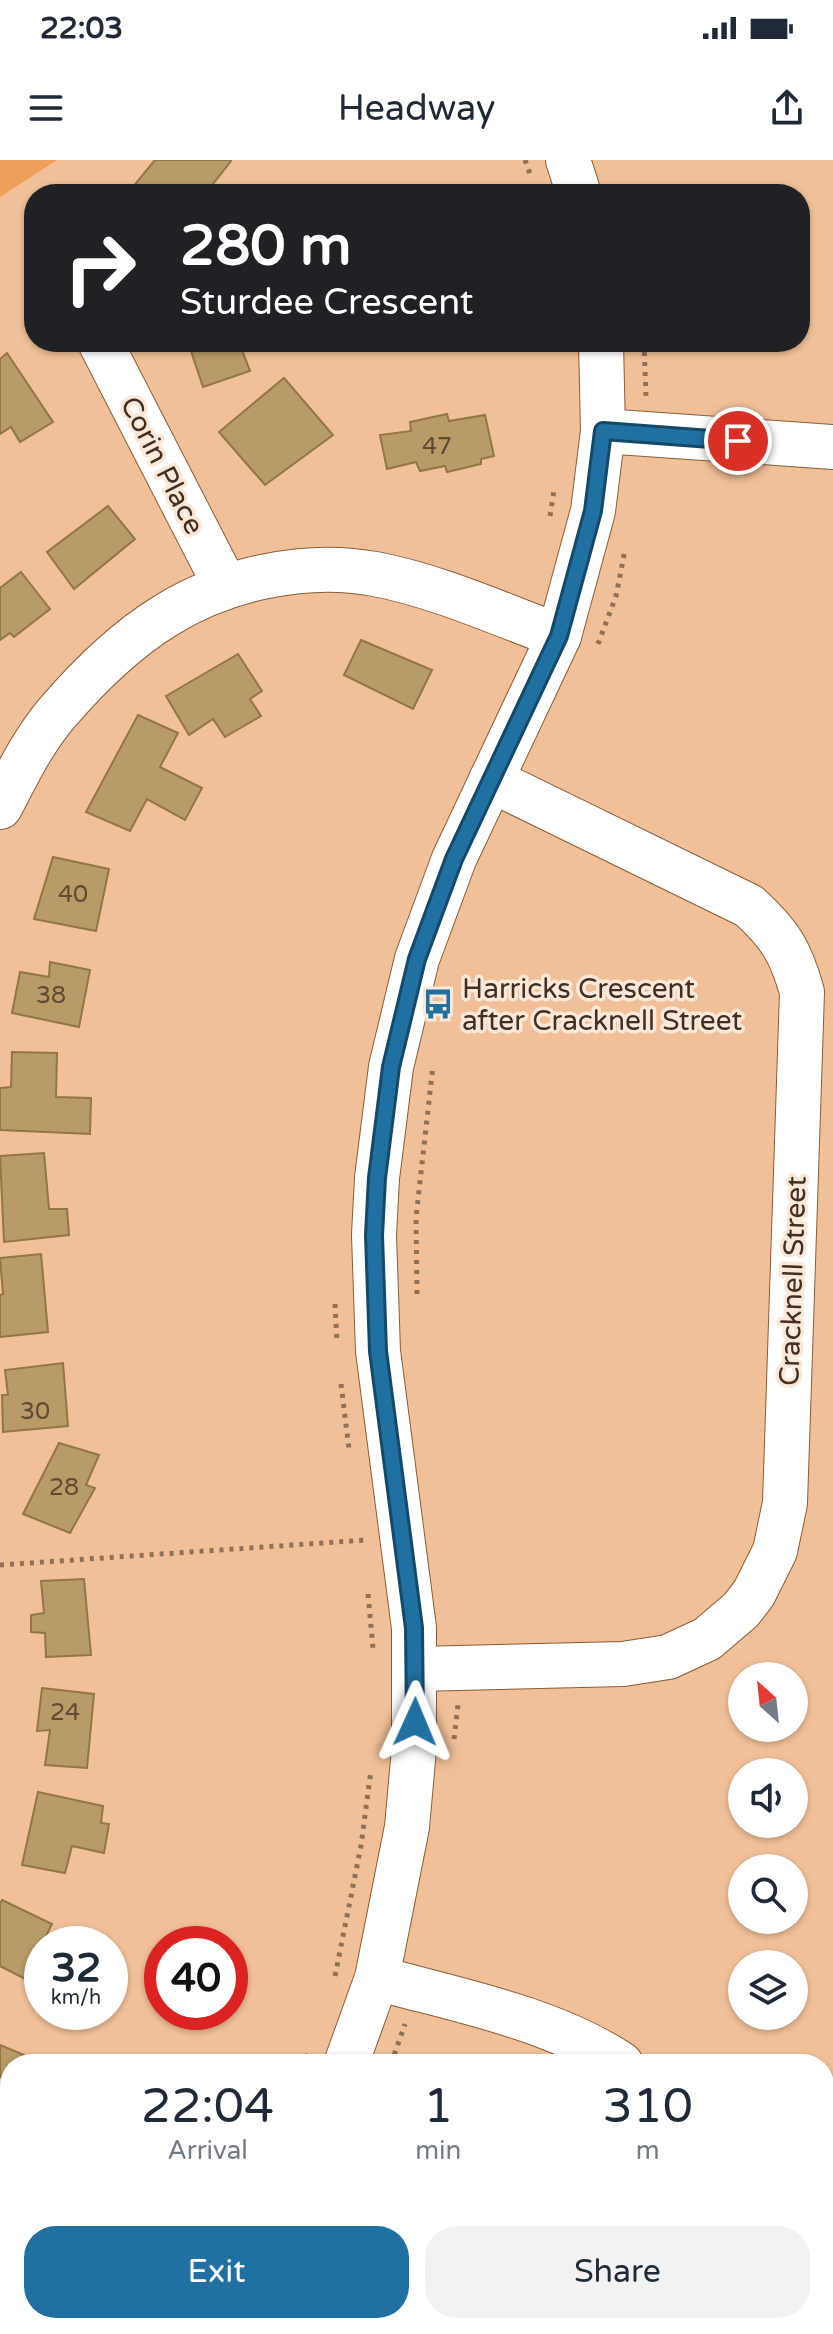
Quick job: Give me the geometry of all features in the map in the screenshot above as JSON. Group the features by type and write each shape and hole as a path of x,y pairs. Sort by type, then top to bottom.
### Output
{"street":[{"path":"568,160 576,184"},
{"name":"Corin Place","path":"105,352 226,587"},
{"path":"352,2054 397,1983 414,1749 436,1669 414,1628 378,1351 374,1235 377,1178 391,1067 417,959 454,859 491,780 577,643 603,431 601,352"},
{"path":"603,431 833,447"},
{"path":"0,807 33,746 56,715 108,659 165,616 226,587 283,573 344,571 375,574 437,591 577,643"},
{"name":"Cracknell Street","path":"436,1669 623,1664 668,1657 707,1639 741,1610 754,1593 775,1551 785,1503 802,992 793,959 775,929 749,906 491,780"},
{"path":"397,1983 517,2018 577,2040 603,2054"}],"path":[{"path":"644,352 646,393"},
{"path":"577,643 616,596 626,540"},
{"path":"417,1295 416,1218 433,1064"},
{"path":"0,1565 402,1537"},
{"path":"436,1669 459,1695 453,1753"},
{"path":"392,2054 397,1983"}],"shaded area":[{"path":"0,160 57,160 0,197"}],"building":[{"path":"155,160 231,161 213,184 135,184"},
{"path":"191,352 243,352 250,371 203,387"},
{"path":"7,353 53,422 20,442 11,427 0,434 0,359"},
{"path":"284,378 333,435 265,485 219,432"},
{"path":"447,414 449,421 485,415 494,456 481,459 481,464 447,472 445,466 420,471 416,462 387,469 380,435 411,431 410,422"},
{"path":"108,506 135,539 74,589 47,552"},
{"path":"21,572 50,609 14,637 10,633 0,640 0,588"},
{"path":"361,640 432,670 413,709 344,675"},
{"path":"238,654 262,691 250,699 261,716 225,737 213,719 189,735 166,696"},
{"path":"138,715 178,733 160,767 202,788 185,820 147,799 130,831 86,812"},
{"path":"53,857 109,869 96,931 34,919"},
{"path":"50,962 90,970 79,1027 12,1013 20,972 49,977"},
{"path":"12,1052 57,1053 56,1097 91,1098 90,1134 0,1130 0,1088 11,1087"},
{"path":"44,1153 49,1209 67,1209 69,1235 4,1242 0,1156"},
{"path":"41,1254 48,1332 0,1337 0,1295 3,1294 0,1258"},
{"path":"63,1363 68,1426 3,1432 2,1395 8,1395 5,1370"},
{"path":"59,1443 99,1455 86,1485 95,1488 70,1533 23,1514"},
{"path":"84,1579 91,1655 46,1657 45,1633 31,1632 31,1615 44,1613 41,1581"},
{"path":"42,1688 94,1694 87,1768 45,1765 50,1730 37,1731"},
{"path":"38,1792 103,1806 101,1823 109,1824 104,1853 72,1846 65,1873 22,1865"},
{"path":"2,1900 52,1924 24,1926 24,1978 0,1966"},
{"path":"0,2045 22,2054 0,2054"}],"place":[{"name":"Harricks Crescent after Cracknell Street","path":"438,1004"}],"route":[{"path":"415,1722 414,1628 378,1351 374,1235 377,1178 391,1067 417,959 454,859 559,636 593,511 603,431 738,441"}]}
